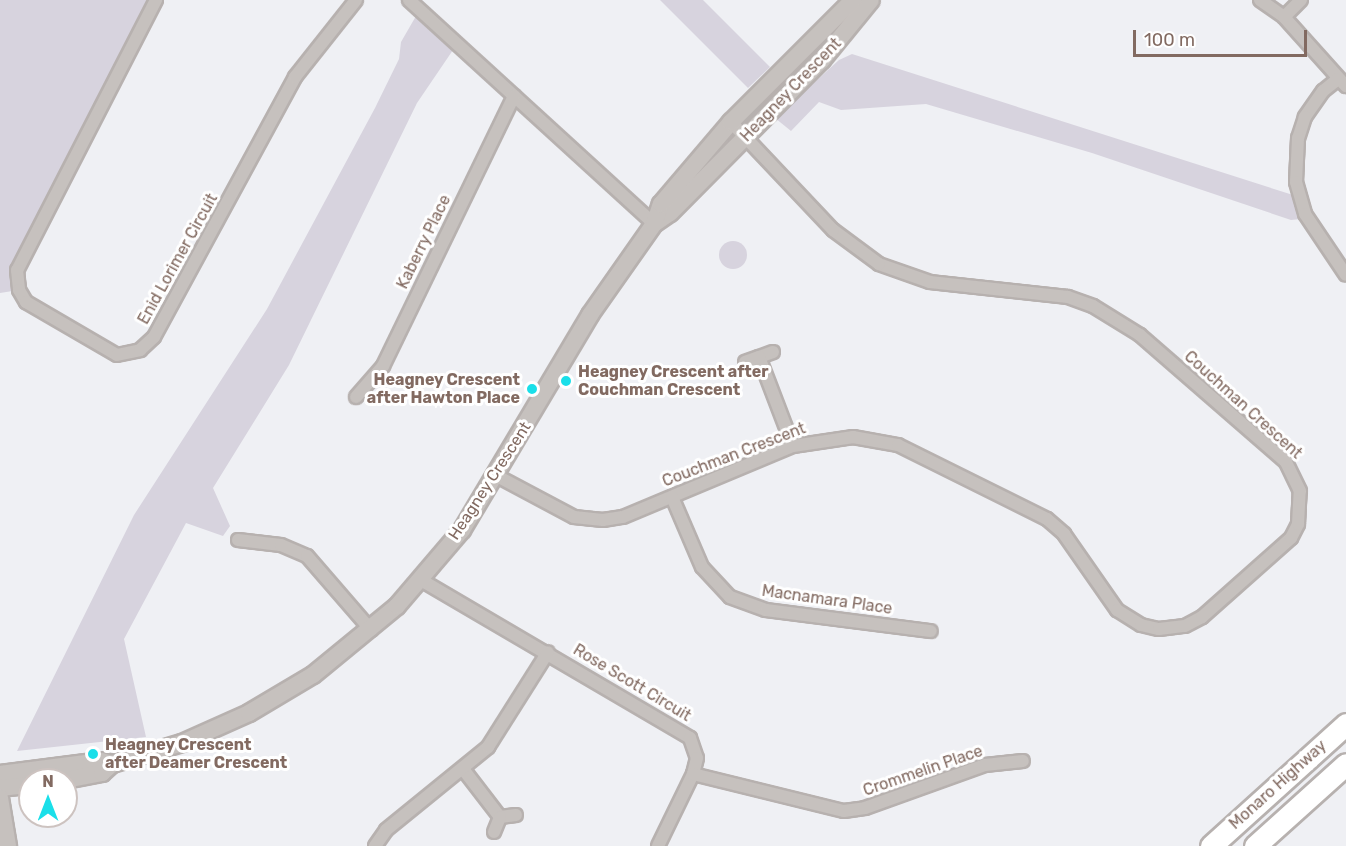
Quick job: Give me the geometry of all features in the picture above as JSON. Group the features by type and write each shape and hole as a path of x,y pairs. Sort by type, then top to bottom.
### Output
{"highway":[{"name":"Monaro Highway","path":"1211,846 1346,724"},
{"name":"Monaro Highway","path":"1255,846 1346,764"}],"street":[{"name":"Enid Lorimer Circuit","path":"156,0 17,270 19,290 26,302 117,355 140,350 154,337 295,77 356,0"},
{"name":"Heagney Crescent","path":"78,778 102,773 112,764 182,743 249,713 313,675 371,630 422,580 462,530 497,476 590,315 654,224 661,204 731,123 853,0"},
{"name":"Heagney Crescent","path":"654,224 670,213 822,60 871,0"},
{"path":"1260,0 1284,17 1342,82 1323,91 1305,117 1297,149 1296,183 1305,214 1346,275"},
{"path":"1284,17 1301,0"},
{"path":"412,1 654,224"},
{"name":"Kaberry Place","path":"356,397 383,366 514,96"},
{"name":"Couchman Crescent","path":"497,476 555,509 593,520 623,517 793,446 823,439 868,438 927,456 1047,519 1064,534 1117,610 1141,625 1158,629 1185,626 1202,617 1286,544 1298,524 1301,507 1297,483 1286,462 1118,319 1068,297 930,282 879,264 833,230 731,123"},
{"path":"745,362 772,352"},
{"path":"759,357 793,446"},
{"name":"Macnamara Place","path":"672,497 702,567 715,583 739,601 766,609 931,631"},
{"path":"238,540 281,545 307,556 371,630"},
{"name":"Rose Scott Circuit","path":"422,580 684,731 695,747 693,774 658,846"},
{"name":"Rose Scott Circuit","path":"375,846 386,830 463,769 502,730 548,652"},
{"name":"Heagney Crescent","path":"0,774 101,761 112,764"},
{"name":"Crommelin Place","path":"693,774 844,811 865,808 985,765 1023,761"},
{"path":"463,769 500,817"},
{"path":"0,788 18,786"},
{"path":"0,798 8,846"},
{"path":"500,817 516,815"},
{"path":"494,832 500,817"}],"shaded area":[{"path":"0,0 156,0 20,261 19,290 0,293"},
{"path":"660,0 703,0 770,67 748,88"},
{"path":"416,16 453,50 417,103 289,365 213,488 230,526 223,536 186,523 124,639 146,737 17,751 134,515 267,309 375,108 399,59 401,42"},
{"path":"852,54 1293,195 1301,219 1291,220 1092,153 926,104 841,110 819,102 791,131 775,118 839,60"},
{"path":"733,241 743,245 747,255 743,265 733,269 723,265 719,255 723,245"}],"place":[{"name":"Heagney Crescent after Couchman Crescent","path":"566,381"},
{"name":"Heagney Crescent after Hawton Place","path":"532,389"},
{"name":"Heagney Crescent after Deamer Crescent","path":"93,754"}]}
